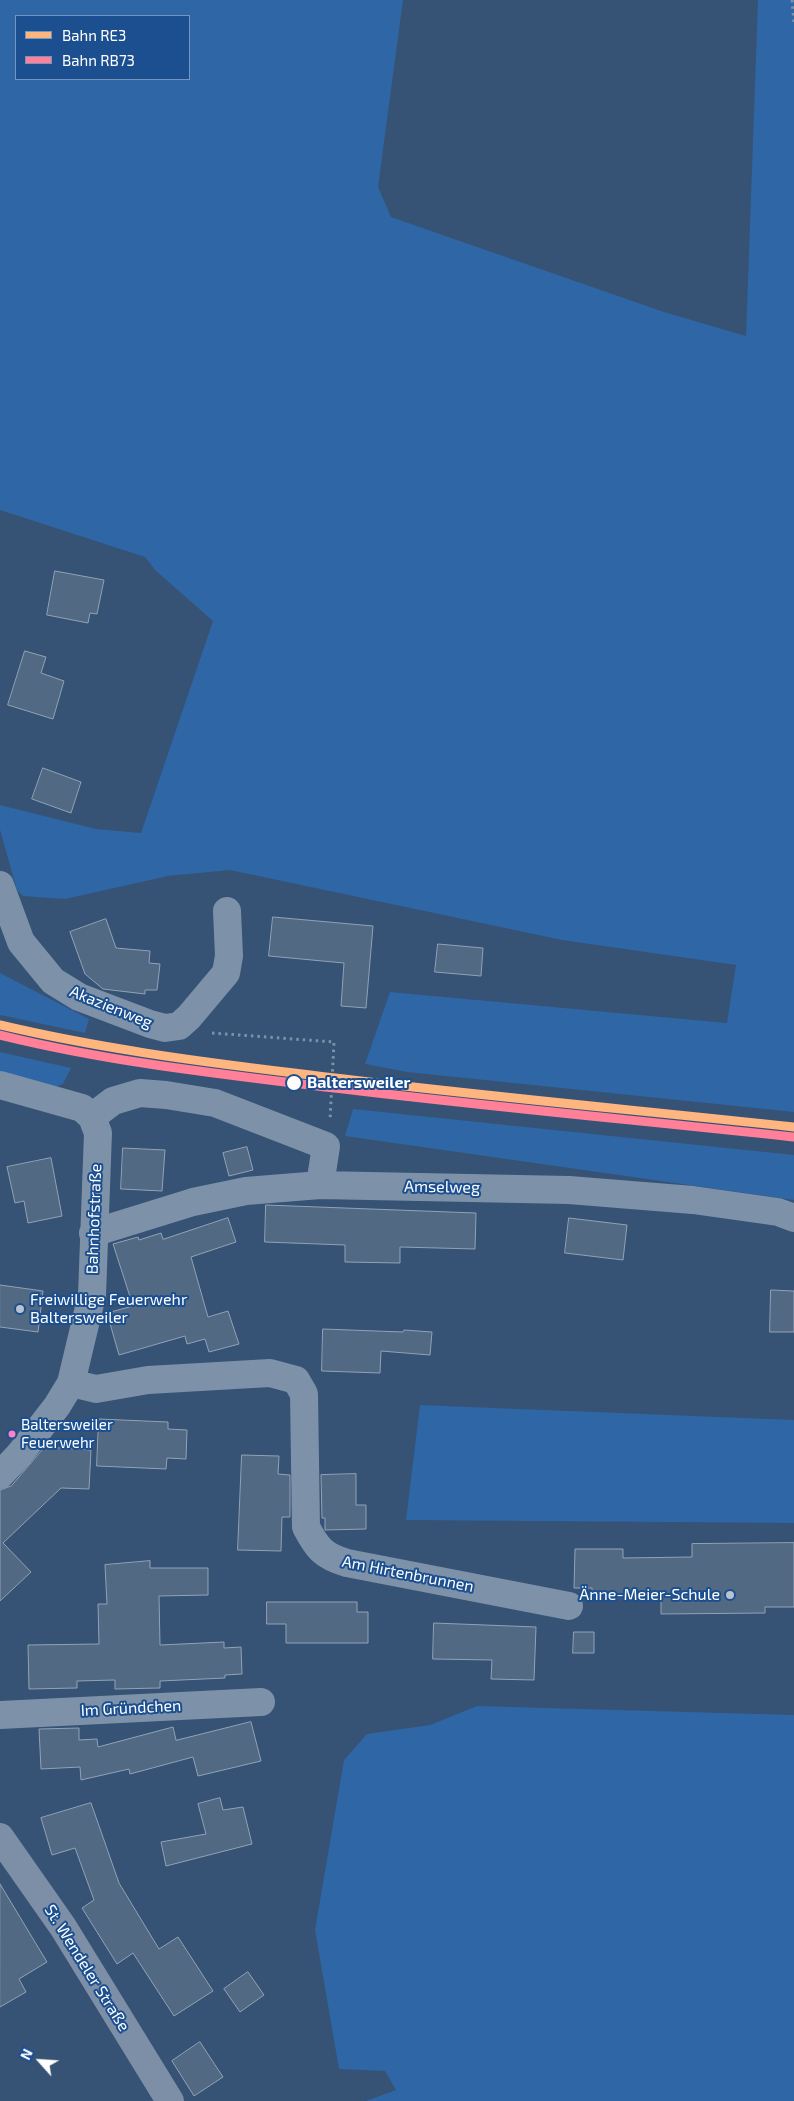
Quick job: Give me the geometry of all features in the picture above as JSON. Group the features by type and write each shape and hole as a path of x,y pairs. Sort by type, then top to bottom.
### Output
{"main road":[{"name":"St. Wendeler Straße","path":"0,1837 63,1927 170,2101"}],"street":[{"name":"Akazienweg","path":"0,885 21,942 53,981 79,997 150,1024 165,1028 179,1026"},
{"path":"179,1026 189,1017 226,972 229,956 227,911"},
{"path":"0,1085 82,1108 92,1118 113,1100 140,1093 215,1103 326,1146 320,1185"},
{"name":"Bahnhofstraße","path":"0,1475 30,1441 72,1383 92,1295 98,1133 92,1118"},
{"name":"Amselweg","path":"93,1233 193,1202 246,1192 320,1185 569,1190 693,1200 778,1212 794,1218"},
{"name":"Am Hirtenbrunnen","path":"72,1383 96,1389 148,1380 270,1373 296,1380 304,1394 306,1527 316,1545 332,1559 569,1606"},
{"name":"Im Gründchen","path":"0,1715 261,1702"}],"path":[{"path":"792,0 794,23"},
{"path":"179,1026 192,1031 334,1042 330,1123 326,1146"}],"shaded area":[{"path":"0,0 403,0 378,187 391,217 664,312 746,336 758,0 794,0 794,1112 407,1072 365,1064 390,992 727,1023 736,965 562,940 230,870 168,876 65,899 23,896 17,890 0,830 0,805 96,829 141,833 213,621 155,570 145,557 0,510"},
{"path":"0,973 89,1019 85,1033 0,1015"},
{"path":"0,1052 71,1068 63,1084 47,1090 0,1075"},
{"path":"353,1109 794,1155 794,1200 345,1136"},
{"path":"420,1405 794,1420 794,1523 406,1520"},
{"path":"477,1706 794,1715 794,2101 366,2101 396,2090 385,2071 339,2069 315,1930 344,1760 367,1734 430,1725"}],"building":[{"path":"55,571 104,580 97,614 90,613 88,623 47,615"},
{"path":"25,651 46,657 41,673 64,681 53,719 8,705"},
{"path":"43,768 81,782 71,813 32,799"},
{"path":"273,917 373,926 366,1008 341,1006 344,963 269,956"},
{"path":"106,919 116,948 150,951 149,963 160,964 157,990 145,990 145,994 103,989 85,974 70,932"},
{"path":"438,944 483,948 481,976 435,972"},
{"path":"247,1147 253,1170 229,1176 223,1153"},
{"path":"123,1148 165,1150 162,1191 121,1189"},
{"path":"51,1158 62,1216 28,1223 24,1201 15,1203 7,1167"},
{"path":"266,1205 476,1213 475,1249 400,1247 400,1263 345,1262 345,1245 265,1242"},
{"path":"228,1218 236,1242 191,1257 208,1317 228,1311 239,1344 209,1352 205,1339 187,1344 185,1336 119,1355 107,1313 133,1306 113,1244 138,1237 139,1240 161,1233 163,1239"},
{"path":"569,1218 627,1225 623,1260 565,1253"},
{"name":"Freiwillige Feuerwehr Baltersweiler","path":"0,1285 43,1291 38,1332 0,1327"},
{"path":"771,1290 794,1291 794,1332 770,1332"},
{"path":"323,1329 432,1332 430,1355 381,1351 380,1373 322,1371"},
{"path":"99,1419 168,1422 168,1429 187,1430 186,1459 167,1458 166,1469 97,1466"},
{"path":"45,1447 91,1450 89,1489 61,1488 3,1543 31,1572 0,1601 0,1490 11,1486"},
{"path":"242,1455 279,1456 278,1474 290,1475 290,1517 282,1517 281,1551 238,1550"},
{"path":"356,1474 356,1505 366,1505 366,1529 325,1530 325,1518 322,1518 321,1475"},
{"path":"794,1543 794,1607 765,1607 765,1613 661,1614 661,1597 592,1598 592,1588 574,1588 575,1549 623,1549 623,1558 692,1557 692,1544"},
{"path":"150,1561 150,1568 208,1568 208,1595 159,1596 160,1645 224,1642 224,1648 241,1647 242,1674 225,1675 225,1678 160,1681 160,1688 115,1689 115,1680 77,1681 77,1688 29,1689 28,1645 99,1644 98,1604 107,1604 105,1565"},
{"path":"267,1602 357,1602 357,1612 368,1612 368,1643 286,1643 286,1624 267,1624"},
{"path":"434,1623 536,1627 534,1680 491,1679 492,1660 433,1659"},
{"path":"574,1632 594,1632 594,1653 573,1653"},
{"path":"251,1722 261,1761 198,1776 193,1757 130,1774 129,1769 81,1780 80,1767 41,1769 39,1729 79,1728 79,1740 97,1739 98,1747 173,1727 176,1740"},
{"path":"220,1798 223,1810 243,1807 252,1844 166,1866 161,1842 206,1834 198,1804"},
{"path":"91,1803 119,1883 159,1949 178,1937 213,1991 174,2016 133,1953 117,1964 82,1908 94,1900 75,1848 52,1855 41,1818"},
{"path":"0,1884 47,1962 19,1979 26,1992 0,2007"},
{"path":"248,1972 264,1995 240,2012 224,1989"},
{"path":"200,2042 223,2077 194,2096 172,2061"}],"rail line":[{"name":"RE3","path":"0,1025 110,1047 183,1059 419,1088 794,1127"},
{"name":"RB73","path":"0,1035 109,1058 220,1074 418,1098 793,1137"}],"place":[{"name":"Baltersweiler","path":"294,1083"},
{"name":"Freiwillige Feuerwehr Baltersweiler","path":"20,1309"},
{"name":"Baltersweiler Feuerwehr","path":"12,1434"},
{"name":"Änne-Meier-Schule","path":"730,1595"}]}
